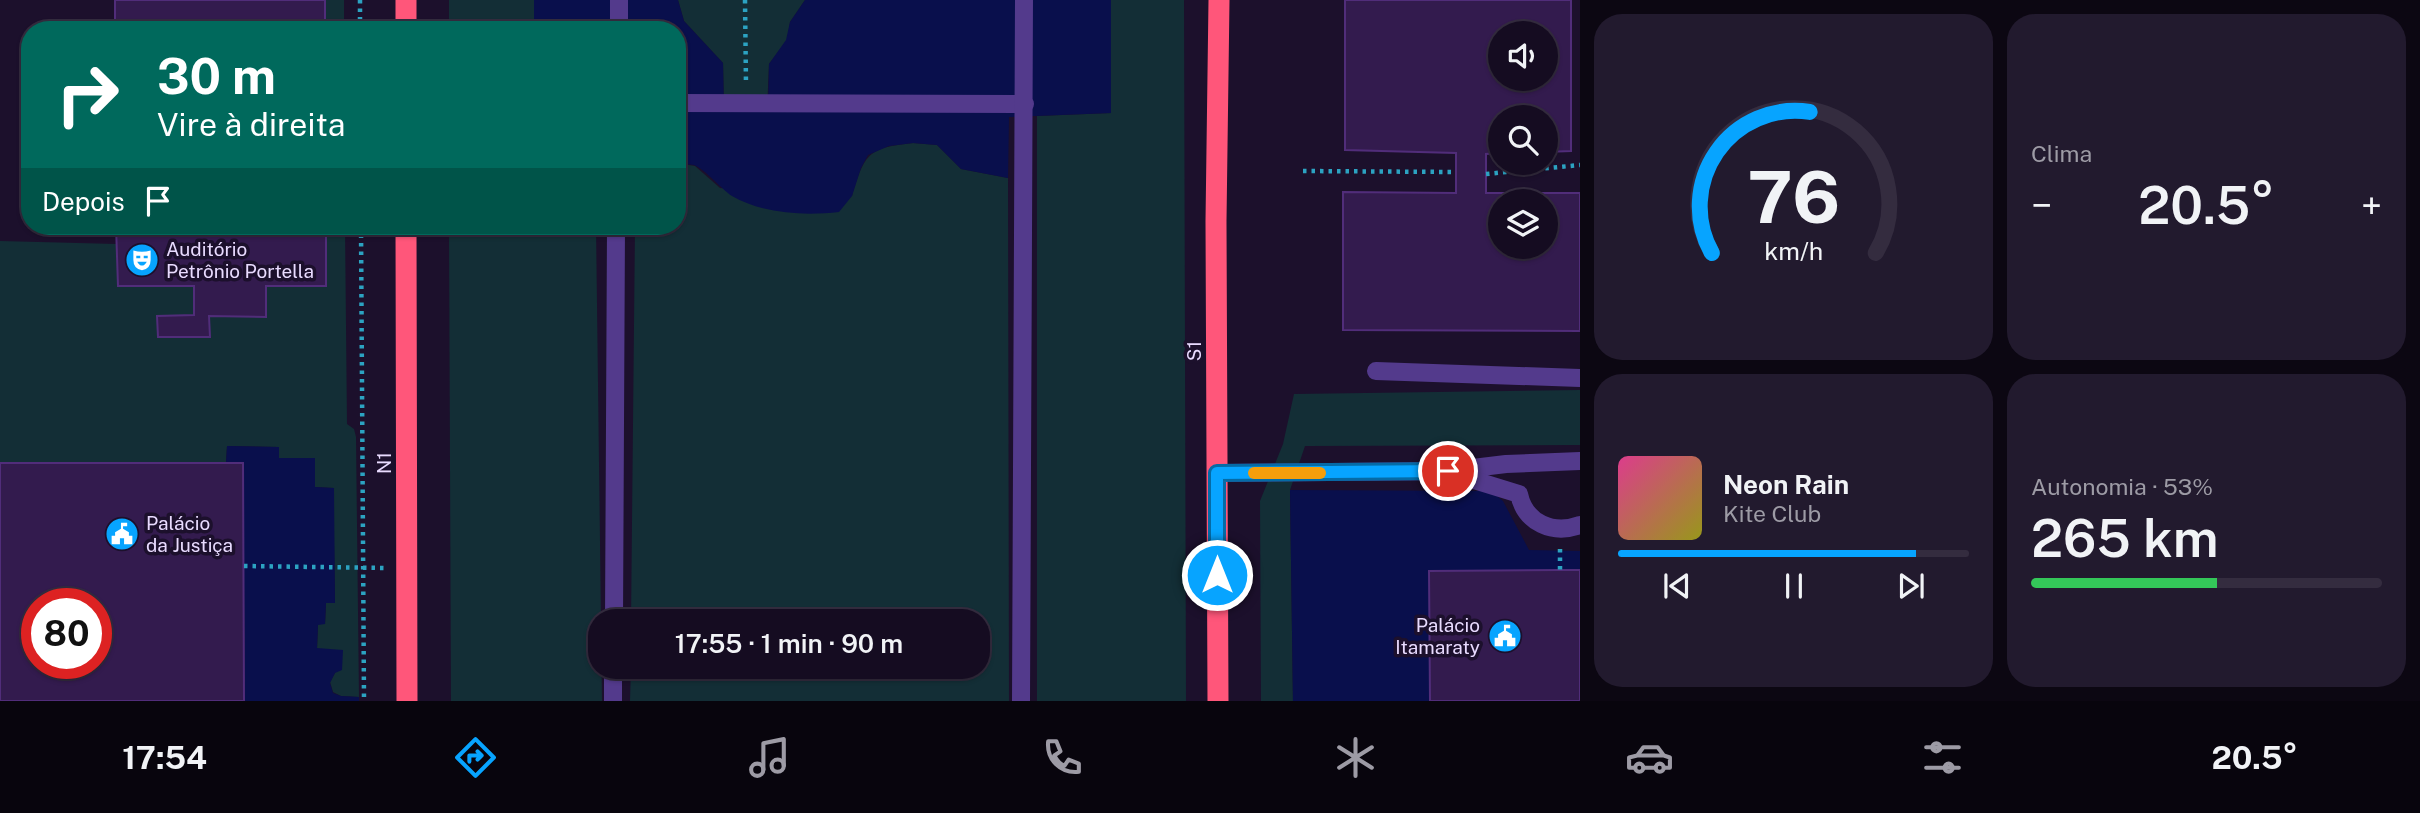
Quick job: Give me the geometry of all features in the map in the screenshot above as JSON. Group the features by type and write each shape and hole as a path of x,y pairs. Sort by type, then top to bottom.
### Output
{"highway":[{"path":"405,0 406,21"},
{"name":"S1","path":"1218,701 1219,0"},
{"name":"N1","path":"406,235 407,701"}],"lane":[{"path":"619,0 619,21"},
{"path":"1021,701 1024,0"},
{"path":"686,103 1025,104"},
{"path":"614,609 616,235"},
{"path":"1376,371 1580,378"},
{"path":"1217,473 1448,471 1580,461"},
{"path":"1543,462 1532,465 1522,473 1518,494 1521,504 1527,513 1545,527 1560,530 1580,525"},
{"path":"1448,471 1518,494"},
{"path":"613,679 613,701"}],"path":[{"path":"360,0 360,21"},
{"path":"745,0 747,103"},
{"path":"1486,174 1580,165"},
{"path":"1303,170 1455,172"},
{"path":"361,235 363,701"},
{"path":"244,566 407,568"}],"shaded area":[{"path":"325,0 344,0 344,21 325,21"},
{"path":"449,0 534,0 534,21 449,21"},
{"path":"534,0 678,0 684,21 534,21"},
{"path":"678,0 805,0 790,22 787,40 769,64 767,111 724,111 723,63 684,21"},
{"path":"805,0 1111,0 1111,113 1009,117 1008,178 961,169 937,145 913,143 889,146 868,155 852,196 839,212 812,214 771,210 744,202 732,196 694,165 686,164 686,23 723,63 724,111 768,111 769,64 786,40 790,22"},
{"path":"1111,0 1184,0 1186,701 1037,701 1037,116 1111,113"},
{"path":"913,143 937,145 961,169 1008,178 1009,701 630,701 631,679 990,679 990,609 631,609 635,235 686,235 686,164 695,166 720,188 852,196 865,162 877,151"},
{"path":"326,235 345,235 347,424 354,429 356,437 359,697 341,696 333,692 330,682 335,673 317,649 318,624 325,624 326,603 335,602 333,488 315,487 279,458 278,447 227,446 226,463 0,463 0,241 116,244 118,286 194,286 194,315 158,316 158,337 209,337 209,316 266,316 266,286 326,286"},
{"path":"449,235 596,235 601,609 588,609 588,679 602,679 602,701 451,701"},
{"path":"1580,390 1580,445 1305,446 1290,490 1293,701 1261,701 1260,501 1283,444 1294,394"},
{"path":"227,446 279,447 279,458 315,458 315,487 334,488 335,603 326,603 325,624 318,625 317,648 343,650 342,670 335,673 330,683 333,693 359,697 359,701 245,701 243,464 226,463"},
{"path":"1290,490 1491,491 1503,501 1529,550 1580,551 1580,570 1429,571 1430,701 1293,701"}],"building":[{"path":"115,0 325,0 325,21 115,21"},
{"path":"1345,0 1571,0 1571,151 1558,152 1558,105 1488,105 1486,193 1488,259 1558,259 1558,193 1580,193 1580,331 1343,330 1343,192 1456,193 1456,153 1345,150"},
{"path":"116,235 326,235 326,286 266,286 266,317 209,316 210,337 158,337 157,316 194,315 194,286 118,286"},
{"name":"Palácio da Justiça","path":"0,463 243,463 244,701 0,701"},
{"name":"Palácio Itamaraty","path":"1580,570 1580,701 1430,701 1429,571"}],"slow traffic":[{"path":"1254,473 1320,473"}],"place":[{"name":"Auditório Petrônio Portella","path":"142,260"},
{"name":"Palácio da Justiça","path":"122,534"},
{"name":"Palácio Itamaraty","path":"1505,636"}],"route":[{"path":"1217,575 1217,473 1448,471"}]}
